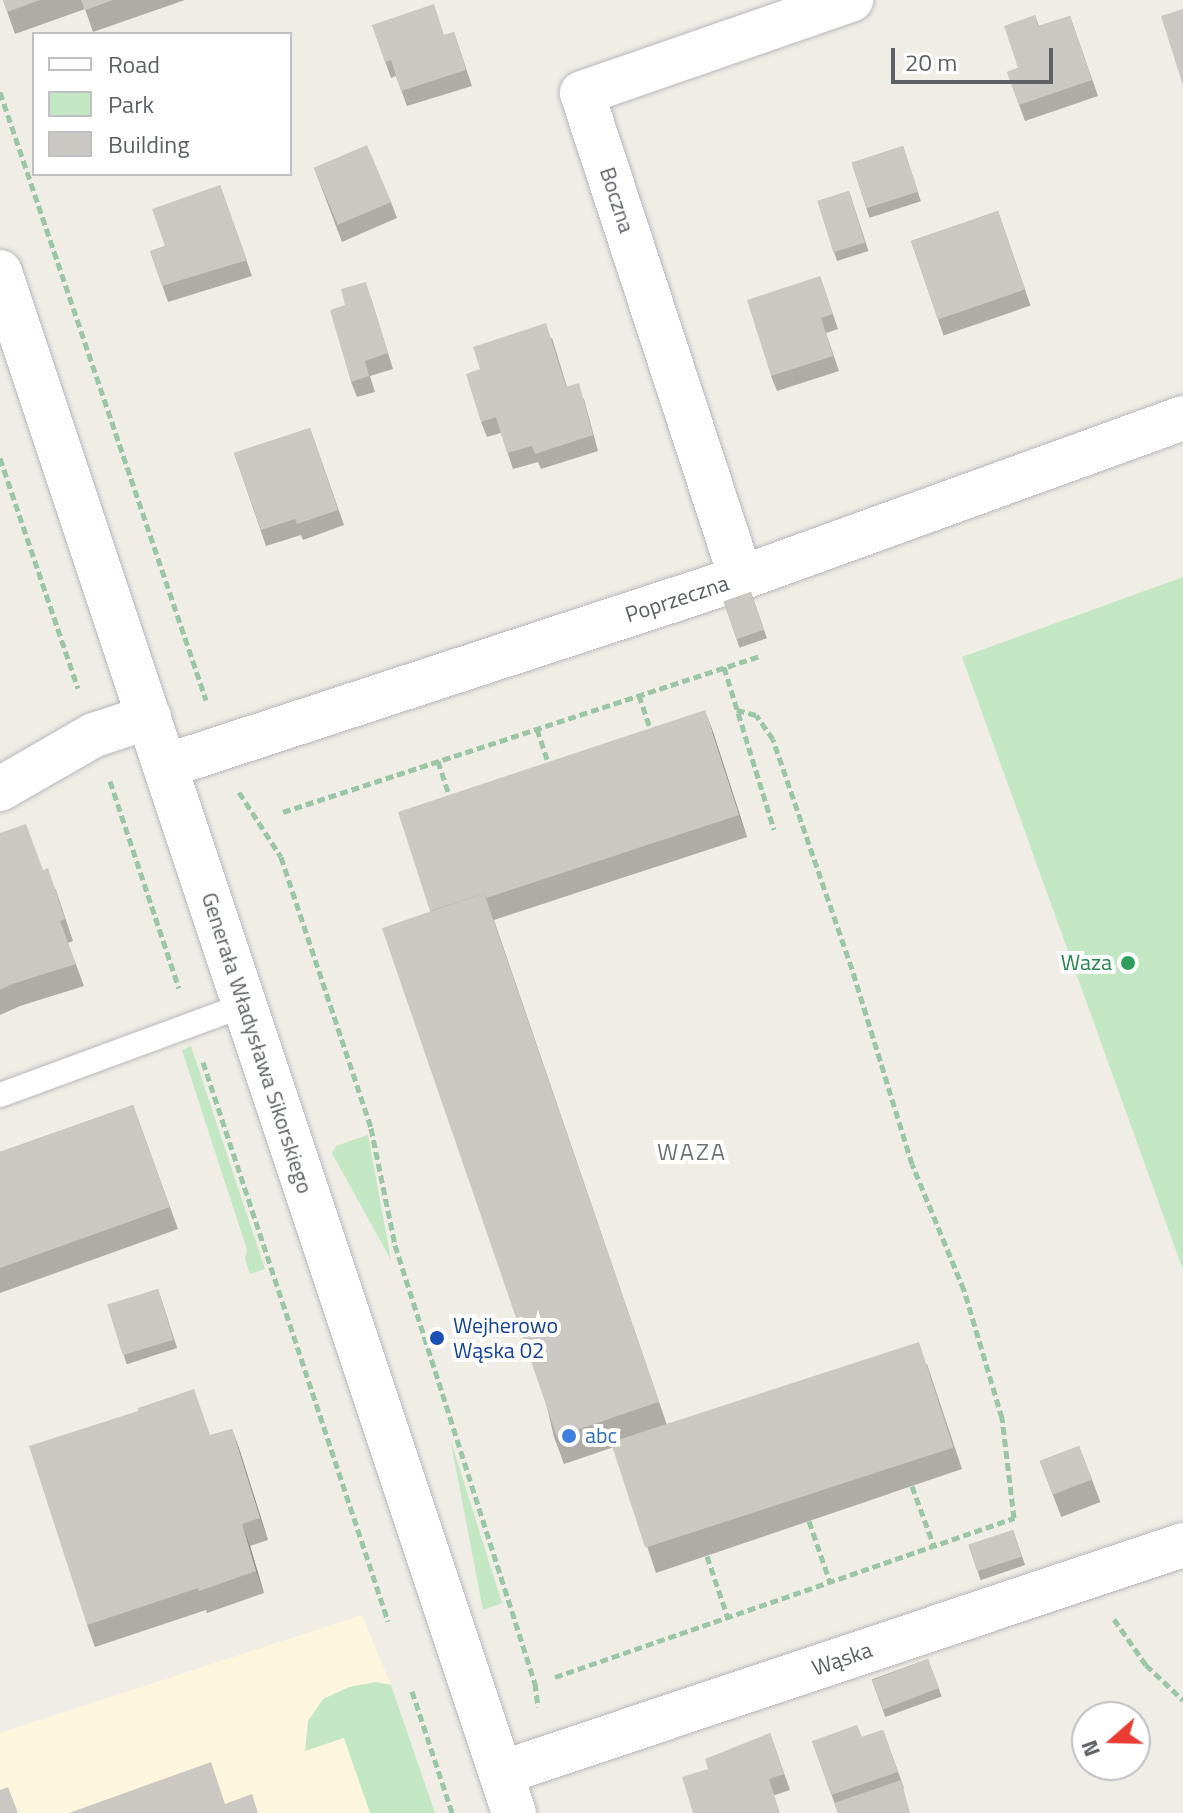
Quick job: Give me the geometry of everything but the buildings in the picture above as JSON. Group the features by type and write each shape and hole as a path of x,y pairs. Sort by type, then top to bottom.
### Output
{"street":[{"name":"Boczna","path":"741,578 582,93 851,0"},
{"name":"Generała Władysława Sikorskiego","path":"0,272 507,1793"},
{"name":"Poprzeczna","path":"166,766 741,578 1183,418"},
{"path":"0,789 94,735 149,717"},
{"name":"Wąska","path":"507,1793 551,1757 1183,1545"}],"lane":[{"path":"0,1095 244,1005"}],"path":[{"path":"0,92 222,747 240,793 281,857 371,1128 395,1245 535,1683 539,1718 551,1757"},
{"path":"0,458 388,1621"},
{"path":"283,812 760,656"},
{"path":"724,667 774,830"},
{"path":"639,695 652,737"},
{"path":"555,1677 1014,1518 1002,1418 964,1290 912,1164 852,969 773,739 756,715 737,710"},
{"path":"537,729 551,770"},
{"path":"438,761 452,803"},
{"path":"912,1486 934,1546"},
{"path":"809,1521 830,1582"},
{"path":"707,1556 728,1618"},
{"path":"1111,1615 1146,1665 1183,1700"},
{"path":"412,1691 452,1813"}],"shaded area":[{"path":"362,1615 391,1685 435,1813 0,1813 0,1733"}],"green space":[{"name":"Waza","path":"1183,577 1183,1270 962,657"},
{"path":"191,1046 265,1269 250,1274 245,1259 247,1250 182,1050"},
{"path":"368,1135 391,1260 332,1153 336,1146"},
{"path":"450,1438 502,1603 483,1610"},
{"path":"376,1682 391,1685 435,1813 370,1813 344,1738 305,1751 308,1721 323,1699 349,1687"}],"place":[{"name":"Waza","path":"1128,963"},
{"name":"Wejherowo Wąska 02","path":"437,1338"},
{"name":"abc","path":"569,1436"}],"district":[{"name":"WAZA","path":"692,1152"}]}
